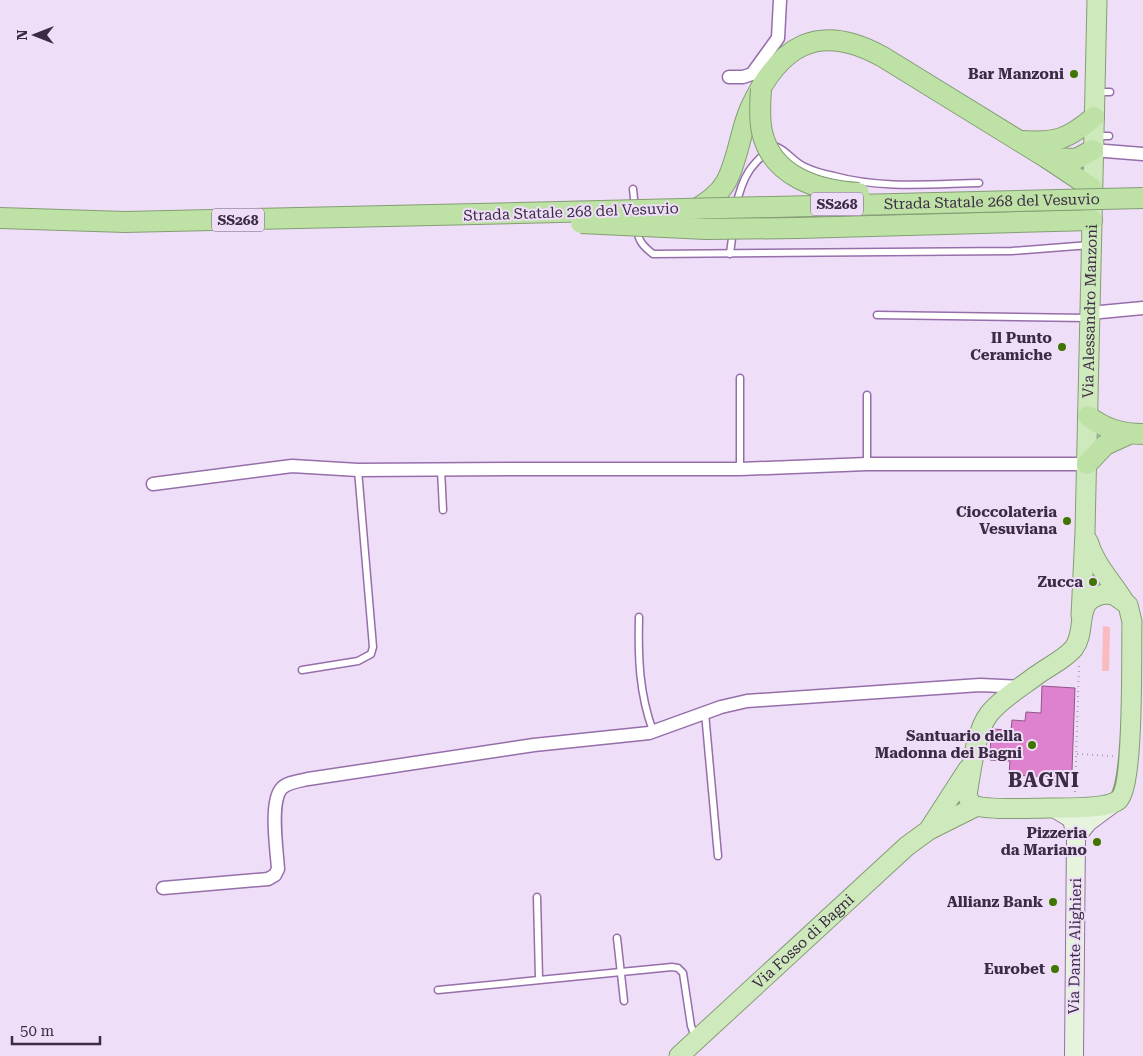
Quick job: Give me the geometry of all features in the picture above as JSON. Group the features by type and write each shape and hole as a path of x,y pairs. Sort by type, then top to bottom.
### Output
{"highway":[{"path":"698,208 715,197 726,181 750,109 778,61 791,52 815,42 830,40 858,45 909,73 1092,188"},
{"path":"761,89 760,115 766,146 785,170 796,178 845,192 930,195 977,192"},
{"path":"1020,141 1044,143 1097,135"},
{"path":"1063,140 1080,142 1097,135"},
{"path":"1047,158 1076,159 1097,135"},
{"name":"Strada Statale 268 del Vesuvio","path":"0,218 125,222 477,214 698,208 977,192 1143,198"},
{"path":"477,214 522,220 687,229 1092,220"},
{"path":"1088,416 1106,428 1136,434"},
{"path":"1087,464 1105,444 1136,434"}],"main road":[{"name":"Via Alessandro Manzoni","path":"975,806 971,804 967,795 981,727 989,714 1074,647 1080,631 1086,532 1092,188 1102,92 1096,0"},
{"name":"Via Alessandro Manzoni","path":"1086,532 1092,556 1100,570 1130,610 1132,622 1129,756 1124,794 1119,801 1111,805"},
{"path":"1081,617 1086,606 1099,595 1114,595 1124,601"},
{"name":"Via Fosso di Bagni","path":"929,830 975,757"},
{"path":"975,806 1054,808 1111,805"},
{"path":"1076,837 1088,822 1111,805"},
{"name":"Via Fosso di Bagni","path":"679,1056 859,890 929,830 975,806"},
{"name":"Via Dante Alighieri","path":"1054,808 1072,819 1076,837 1074,1056"}],"street":[{"path":"729,77 743,77 752,74 778,38 780,0"},
{"path":"1097,135 1143,154"},
{"path":"1090,316 1143,308"},
{"path":"153,484 292,466 358,470 740,469 867,464 1087,464"},
{"path":"162,888 268,879 275,874 278,869 276,800 282,788 308,779 534,745 584,741 653,731 704,713 747,701 980,685 1021,687"}],"lane":[{"path":"734,216 740,189 751,166 773,146 779,147 788,157 804,167 835,177 869,183 904,184 977,192"},
{"path":"633,189 637,237 643,246 653,254 1012,251 1091,245"},
{"path":"730,254 733,225"},
{"path":"877,315 1090,316"},
{"path":"740,378 740,469"},
{"path":"867,395 867,464"},
{"path":"441,469 443,510"},
{"path":"302,670 358,662 371,654 373,646 358,470"},
{"path":"639,617 640,681 644,707 653,731"},
{"path":"704,713 718,856"},
{"path":"537,897 539,978"},
{"path":"617,938 624,1001"},
{"path":"438,990 663,966 678,968 683,973 686,981 691,1026 697,1040"}],"path":[{"path":"1076,792 1079,660"},
{"path":"1077,754 1121,756"}],"shaded area":[{"path":"1103,626 1110,627 1109,671 1102,671"}],"building":[{"name":"Santuario della Madonna dei Bagni","path":"1042,686 1075,688 1072,771 1062,771 1062,784 1053,784 1053,777 1009,775 1010,761 990,760 991,729 1011,730 1012,720 1025,721 1026,712 1041,713"}],"place":[{"name":"Bar Manzoni","path":"1074,74"},
{"name":"Il Punto Ceramiche","path":"1062,347"},
{"name":"Cioccolateria Vesuviana","path":"1067,521"},
{"name":"Zucca","path":"1093,582"},
{"name":"Santuario della Madonna dei Bagni","path":"1032,745"},
{"name":"Pizzeria da Mariano","path":"1097,842"},
{"name":"Allianz Bank","path":"1053,902"},
{"name":"Eurobet","path":"1055,969"}],"district":[{"name":"BAGNI","path":"1044,780"}]}
